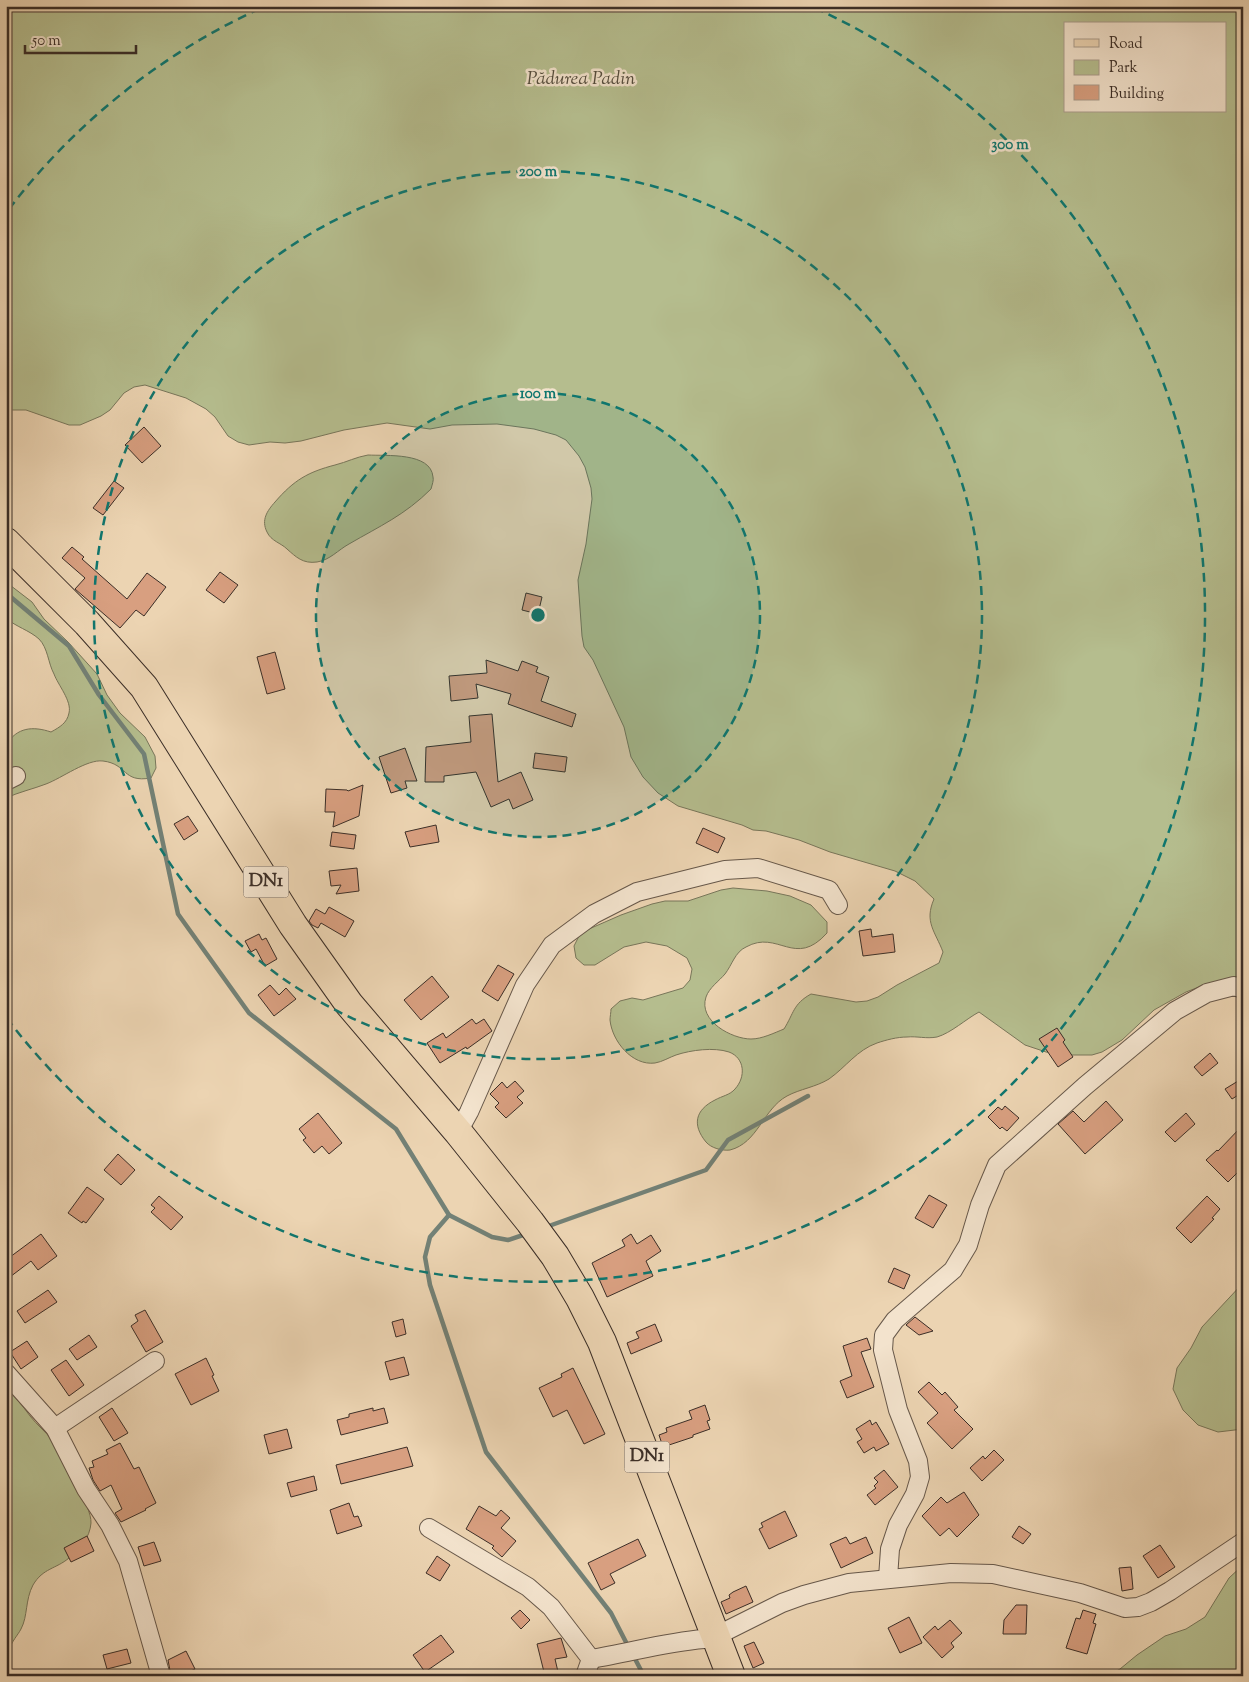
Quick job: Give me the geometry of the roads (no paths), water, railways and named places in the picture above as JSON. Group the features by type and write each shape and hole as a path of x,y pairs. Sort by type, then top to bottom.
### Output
{"main road":[{"name":"DN1","path":"6,542 87,623 144,687 293,925 328,976 349,1004 458,1132 542,1250 580,1298 602,1342 710,1638 731,1676"},
{"name":"DN1","path":"6,560 77,632 133,696 301,960 339,1012 484,1183 525,1226"},
{"name":"DN1","path":"710,1638 717,1676"}],"street":[{"path":"458,1132 469,1112 525,984 552,946 594,914 637,892 725,870 758,868 829,890 838,905"},
{"path":"888,1578 890,1549 895,1533 915,1494 920,1478 918,1462 898,1410 882,1350 884,1335 895,1320 953,1270 968,1245 980,1205 997,1165 1085,1086 1175,1011 1207,992 1234,986 1243,989"},
{"path":"55,1428 154,1361"},
{"path":"6,1373 55,1428 86,1489 110,1525 128,1561 161,1676"},
{"path":"428,1528 528,1587 551,1607 588,1667 644,1648 710,1638 782,1603 804,1595 848,1583 888,1578 951,1573 993,1574 1080,1593 1125,1608 1138,1607 1170,1591 1243,1542"}],"waterway":[{"path":"6,593 69,646 99,695 144,754 178,914 249,1013 396,1129 449,1215 492,1237 508,1240 526,1234"},
{"path":"546,1227 706,1170 728,1140 808,1096"},
{"path":"449,1215 430,1237 425,1257 430,1285 486,1452 611,1613 629,1648"},
{"path":"633,1655 644,1676"}],"park label":[{"name":"Pădurea Padin","path":"581,79"}]}
